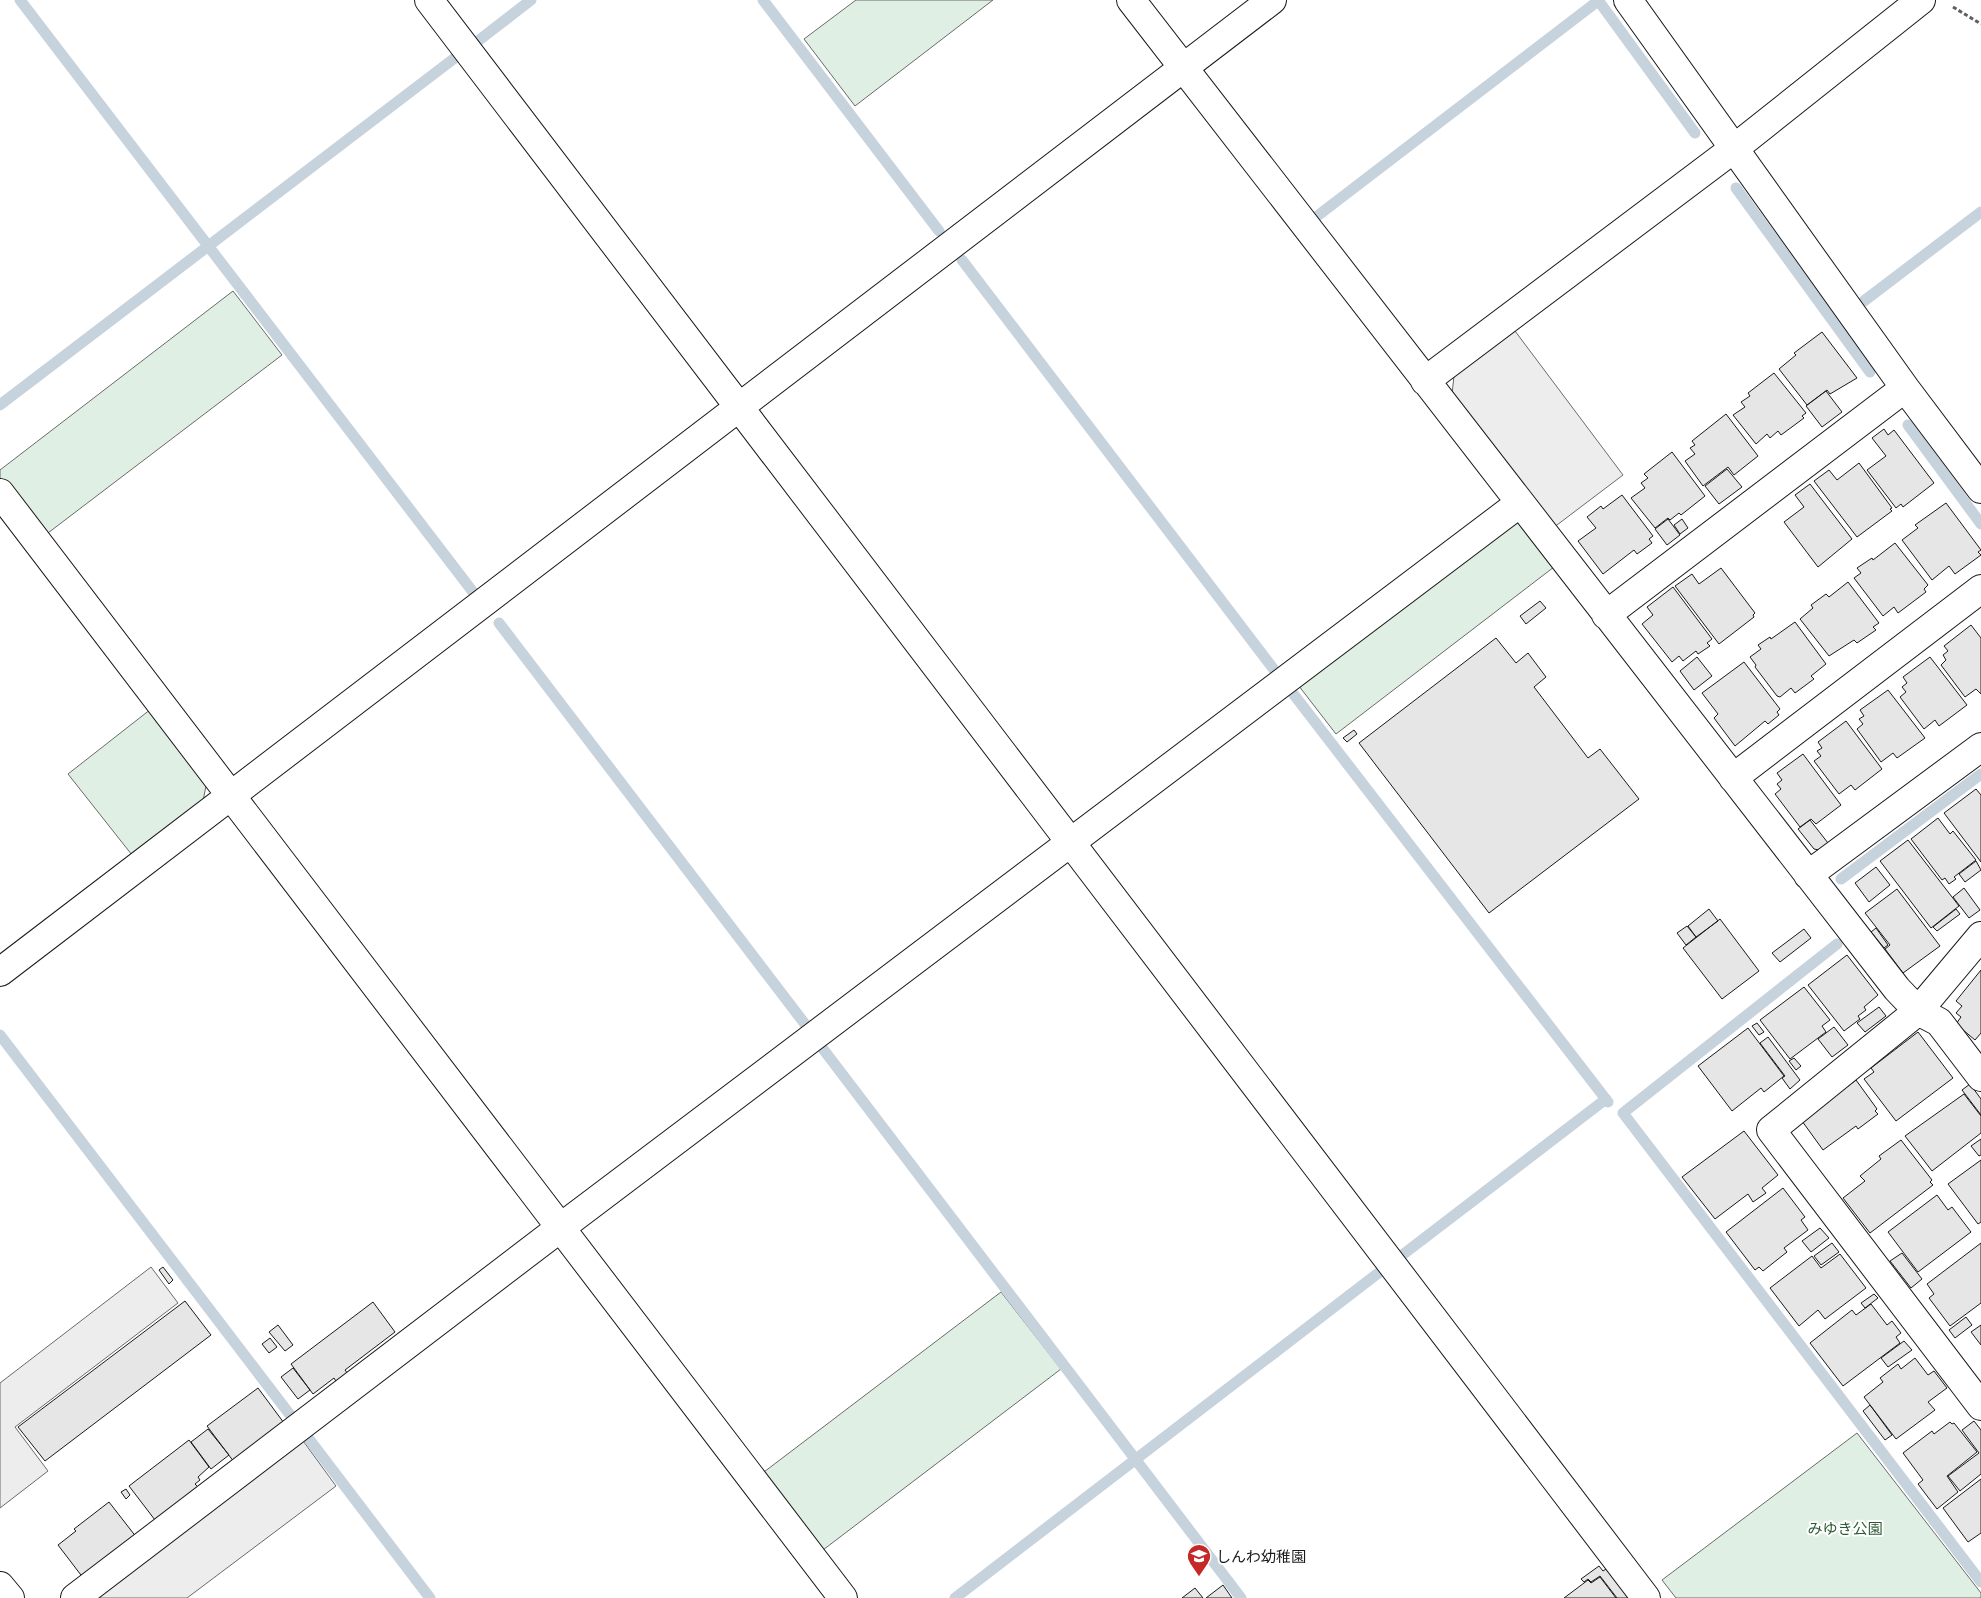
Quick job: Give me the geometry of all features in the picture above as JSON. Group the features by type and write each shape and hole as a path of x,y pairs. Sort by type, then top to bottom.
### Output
{"street":[{"path":"429,0 1646,1598"},
{"path":"1131,0 1897,989 1918,1011 1939,1022 1981,1077"},
{"path":"0,972 1272,0"},
{"path":"1628,0 1736,148 1905,388 1980,483"},
{"path":"1425,380 1736,148 1920,0"},
{"path":"1606,615 1905,388"},
{"path":"0,493 843,1598"},
{"path":"75,1598 560,1228 1520,503"},
{"path":"1733,778 1981,589"},
{"path":"1808,875 1981,747"},
{"path":"1981,936 1918,1011 1771,1130 1981,1406"},
{"path":"0,1586 10,1598"}],"path":[{"path":"1950,5 1981,24"}],"green space":[{"path":"856,0 993,0 855,106 804,39"},
{"path":"233,291 282,355 44,536 0,478 0,470"},
{"path":"1504,520 1519,521 1554,567 1336,734 1295,681"},
{"path":"151,709 207,781 203,801 132,855 68,774"},
{"path":"1001,1292 1061,1369 819,1553 760,1475"},
{"name":"みゆき公園","path":"1857,1433 1981,1593 1981,1598 1676,1598 1662,1580"}],"shaded area":[{"path":"1515,331 1623,475 1553,528 1452,394 1454,376"},
{"path":"151,1267 178,1303 15,1427 48,1471 0,1508 0,1383"},
{"path":"301,1438 336,1486 187,1598 91,1598"}],"building":[{"path":"1822,332 1857,378 1830,394 1827,390 1807,405 1779,369 1796,355 1794,353"},
{"path":"1774,373 1806,413 1802,416 1804,418 1781,435 1778,431 1770,438 1767,434 1756,444 1733,415 1745,407 1741,402 1750,396 1748,393"},
{"path":"1826,391 1842,412 1822,427 1806,406"},
{"path":"1726,414 1758,456 1734,475 1728,467 1703,486 1685,461 1695,454 1690,448 1695,445 1692,441"},
{"path":"1884,429 1888,435 1894,430 1934,483 1903,507 1901,504 1896,508 1867,470 1886,456 1872,438"},
{"path":"1672,452 1705,496 1681,515 1679,513 1670,520 1668,518 1655,528 1631,498 1645,488 1641,483 1648,478 1644,474"},
{"path":"1859,463 1892,508 1890,509 1892,511 1857,537 1814,481 1829,470 1837,480"},
{"path":"1727,469 1742,487 1719,504 1705,486"},
{"path":"1810,484 1852,539 1818,567 1784,522 1804,507 1795,495"},
{"path":"1622,495 1653,536 1649,539 1652,543 1637,554 1634,550 1603,574 1578,541 1596,528 1587,517 1601,506 1603,509"},
{"path":"1946,503 1981,550 1978,552 1981,555 1955,574 1949,566 1932,580 1902,540 1918,528 1915,525"},
{"path":"1668,519 1680,535 1667,545 1655,529"},
{"path":"1682,519 1688,528 1680,534 1674,525"},
{"path":"1895,543 1928,585 1924,589 1926,592 1898,613 1894,607 1883,616 1854,578 1861,573 1857,568 1872,558 1873,560"},
{"path":"1721,568 1755,613 1754,617 1719,644 1675,586 1692,574 1699,584"},
{"path":"1848,582 1879,623 1873,627 1876,630 1857,643 1854,640 1829,656 1800,619 1813,608 1811,605 1826,594 1829,597"},
{"path":"1673,587 1712,639 1707,643 1710,646 1698,654 1696,651 1683,661 1679,656 1672,662 1642,624 1653,615 1647,607"},
{"path":"1540,601 1546,608 1526,624 1520,616"},
{"path":"1795,622 1826,664 1811,676 1814,679 1795,693 1791,688 1780,697 1777,696 1755,667 1756,665 1750,657 1761,649 1758,645 1770,637 1771,639"},
{"path":"1971,625 1981,638 1981,694 1976,689 1965,697 1941,665 1946,660 1943,655 1948,651 1944,646"},
{"path":"1496,638 1516,663 1528,653 1546,677 1534,687 1588,758 1600,749 1639,799 1489,913 1359,743"},
{"path":"1697,657 1712,676 1694,690 1680,671"},
{"path":"1930,657 1967,705 1939,726 1935,720 1924,729 1900,697 1906,692 1902,687 1907,683 1903,677"},
{"path":"1744,662 1780,709 1777,712 1779,715 1768,724 1765,721 1735,746 1714,718 1718,714 1702,693"},
{"path":"1888,690 1925,738 1897,758 1893,753 1881,762 1857,729 1863,724 1859,719 1864,716 1860,710"},
{"path":"1846,721 1882,769 1855,790 1851,785 1839,794 1814,761 1821,756 1817,751 1822,748 1818,742"},
{"path":"1354,730 1357,734 1347,742 1343,738"},
{"path":"1803,754 1841,805 1816,824 1811,819 1800,827 1775,794 1781,789 1777,784 1782,780 1777,773"},
{"path":"1976,789 1981,795 1981,862 1944,813"},
{"path":"1938,818 1950,834 1953,831 1976,860 1954,877 1956,879 1949,884 1945,878 1942,880 1911,839"},
{"path":"1810,820 1828,843 1819,850 1814,849 1798,829"},
{"path":"1908,840 1959,906 1931,928 1880,861"},
{"path":"1976,861 1981,870 1965,882 1959,874"},
{"path":"1876,867 1890,885 1869,902 1855,883"},
{"path":"1964,888 1980,910 1969,918 1953,897"},
{"path":"1897,889 1940,946 1903,973 1885,949 1890,945 1865,913"},
{"path":"1709,909 1718,921 1696,937 1688,926"},
{"path":"1956,909 1960,914 1937,931 1933,927"},
{"path":"1720,919 1759,971 1722,999 1683,948"},
{"path":"1687,926 1696,937 1686,945 1677,933"},
{"path":"1876,928 1888,945 1884,948 1871,932"},
{"path":"1804,929 1811,938 1780,962 1772,953"},
{"path":"1847,955 1878,995 1864,1007 1866,1010 1858,1016 1860,1019 1844,1031 1808,985"},
{"path":"1981,970 1981,1033 1975,1040 1956,1024 1961,1017 1956,1013 1962,1006 1956,1001"},
{"path":"1804,987 1830,1020 1822,1026 1826,1032 1790,1059 1760,1020"},
{"path":"1879,1007 1886,1016 1865,1032 1857,1023"},
{"path":"1757,1023 1764,1032 1759,1035 1752,1026"},
{"path":"1834,1027 1848,1045 1832,1057 1818,1039"},
{"path":"1748,1028 1784,1076 1764,1092 1761,1088 1732,1111 1698,1066"},
{"path":"1918,1032 1953,1078 1896,1121 1864,1079 1874,1072 1871,1068"},
{"path":"1768,1037 1800,1080 1790,1089 1782,1078 1785,1076 1760,1043"},
{"path":"1794,1058 1801,1066 1796,1070 1789,1061"},
{"path":"1856,1080 1877,1109 1875,1111 1878,1114 1858,1129 1856,1126 1823,1150 1802,1121"},
{"path":"1970,1084 1981,1099 1981,1115 1962,1090"},
{"path":"1964,1094 1981,1116 1981,1133 1932,1171 1905,1136"},
{"path":"1744,1131 1778,1175 1762,1188 1766,1193 1753,1202 1748,1194 1715,1219 1682,1177"},
{"path":"1981,1139 1981,1155 1979,1156 1971,1146"},
{"path":"1901,1140 1932,1180 1930,1182 1933,1185 1870,1233 1843,1198 1865,1181 1860,1176 1881,1159 1879,1156"},
{"path":"1981,1160 1981,1222 1978,1224 1948,1184"},
{"path":"1783,1188 1805,1217 1801,1220 1808,1230 1784,1248 1787,1252 1763,1271 1759,1267 1755,1270 1726,1232"},
{"path":"1937,1195 1948,1210 1952,1207 1971,1232 1918,1272 1888,1232"},
{"path":"1820,1228 1829,1238 1811,1252 1802,1241"},
{"path":"1832,1243 1839,1252 1821,1265 1814,1256"},
{"path":"1981,1243 1981,1303 1950,1326 1929,1298 1934,1294 1927,1284"},
{"path":"1902,1253 1922,1279 1911,1288 1890,1261"},
{"path":"1840,1254 1866,1288 1825,1319 1818,1310 1799,1326 1770,1288 1812,1256 1821,1268"},
{"path":"163,1267 173,1280 169,1284 159,1270"},
{"path":"1874,1294 1878,1298 1865,1308 1861,1303"},
{"path":"185,1301 211,1335 45,1461 18,1427"},
{"path":"373,1302 395,1332 345,1370 348,1374 337,1383 334,1378 313,1394 291,1364"},
{"path":"1871,1304 1887,1325 1892,1321 1901,1333 1896,1337 1900,1343 1843,1386 1810,1343 1852,1310 1856,1315"},
{"path":"1966,1317 1972,1325 1955,1338 1949,1330"},
{"path":"278,1325 293,1345 285,1351 269,1332"},
{"path":"1981,1325 1981,1345 1971,1332"},
{"path":"270,1338 277,1347 269,1353 262,1344"},
{"path":"1904,1341 1912,1350 1888,1367 1881,1358"},
{"path":"1915,1358 1928,1375 1934,1371 1947,1388 1928,1402 1935,1410 1896,1439 1864,1397 1883,1382 1880,1378 1898,1364 1901,1369"},
{"path":"293,1368 310,1390 298,1399 281,1377"},
{"path":"258,1388 287,1427 237,1466 207,1426"},
{"path":"1870,1405 1892,1435 1885,1440 1863,1411"},
{"path":"1974,1421 1981,1430 1981,1474 1960,1491 1948,1476 1979,1453 1962,1430"},
{"path":"1950,1422 1954,1423 1977,1452 1947,1476 1958,1492 1937,1509 1918,1484 1923,1480 1903,1453 1932,1431 1934,1434"},
{"path":"208,1429 229,1455 211,1469 191,1442"},
{"path":"189,1440 209,1467 198,1477 200,1480 195,1484 198,1487 155,1520 129,1486"},
{"path":"1981,1479 1981,1533 1968,1542 1943,1508"},
{"path":"126,1489 130,1495 126,1499 121,1492"},
{"path":"109,1502 137,1538 84,1579 58,1545 76,1531 74,1529"},
{"path":"1599,1566 1603,1571 1606,1569 1629,1598 1617,1598 1600,1576 1591,1582 1588,1579 1584,1582 1581,1579"},
{"path":"1600,1577 1616,1598 1564,1598 1588,1580 1591,1583"},
{"path":"1223,1585 1232,1598 1206,1598"},
{"path":"1195,1588 1203,1598 1182,1598"}],"waterway":[{"path":"20,0 473,592"},
{"path":"474,44 531,0"},
{"path":"763,0 939,231"},
{"path":"1598,0 1695,133"},
{"path":"1316,217 1598,1"},
{"path":"0,405 456,57"},
{"path":"1736,188 1870,372"},
{"path":"1864,301 1981,212"},
{"path":"962,260 1275,671"},
{"path":"1908,425 1981,524"},
{"path":"499,623 808,1028"},
{"path":"1288,687 1608,1102"},
{"path":"1841,879 1981,774"},
{"path":"1837,944 1623,1113 1981,1582"},
{"path":"0,1035 294,1420"},
{"path":"820,1045 1241,1598"},
{"path":"1401,1256 1606,1099"},
{"path":"955,1598 1381,1271"},
{"path":"309,1439 430,1598"}],"place":[{"name":"しんわ幼稚園","path":"1199,1577"}]}
